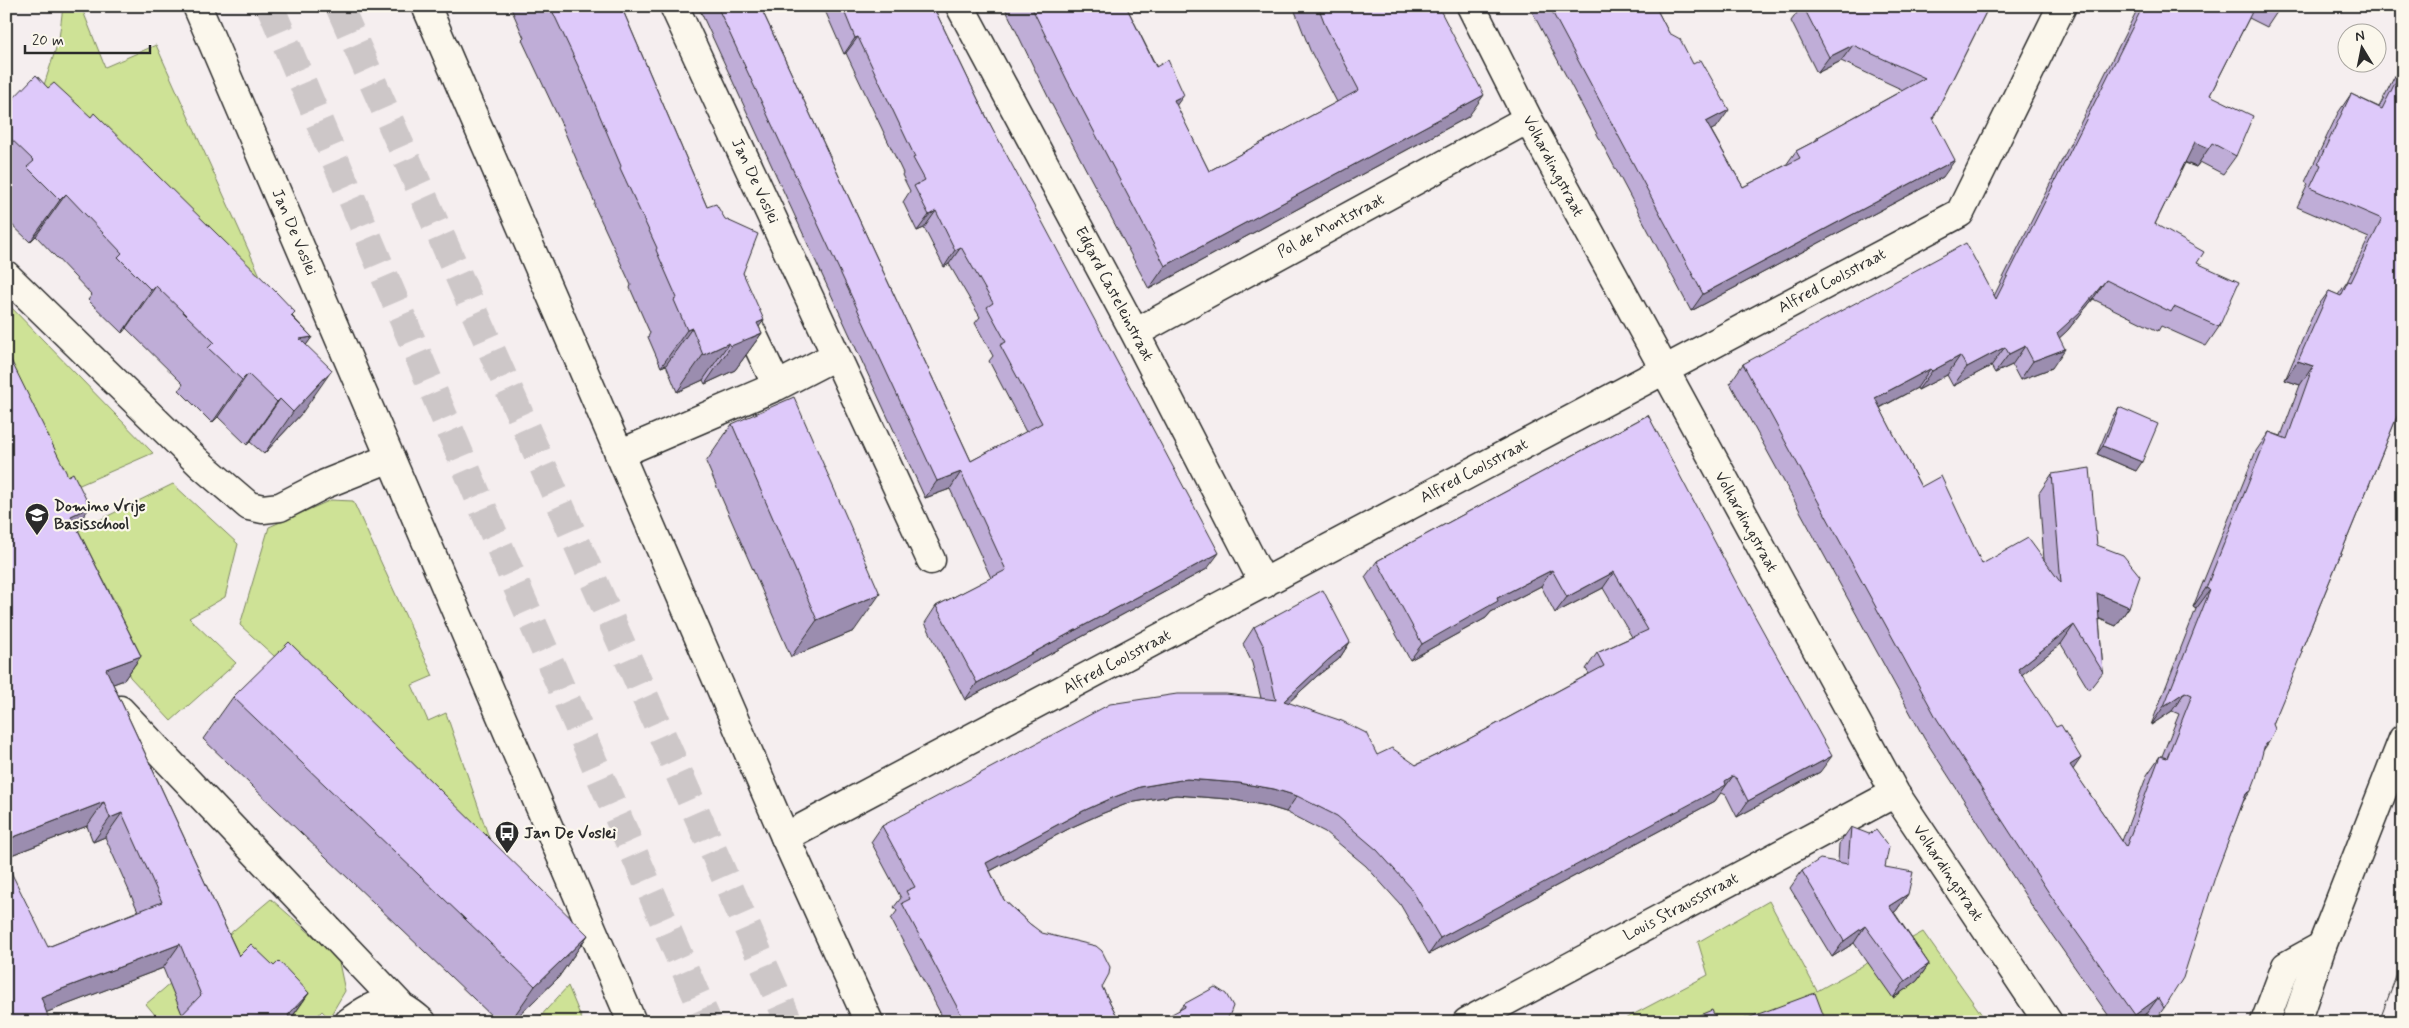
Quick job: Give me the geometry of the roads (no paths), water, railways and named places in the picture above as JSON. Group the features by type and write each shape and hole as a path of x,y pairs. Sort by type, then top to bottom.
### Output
{"street":[{"name":"Jan De Voslei","path":"197,6 632,1022"},
{"path":"426,6 785,837 869,1022"},
{"name":"Jan De Voslei","path":"674,6 931,560"},
{"name":"Edgard Casteleinstraat","path":"960,6 1135,332 1264,584"},
{"name":"Volhardingstraat","path":"1471,6 1528,119 1663,370 1895,793 2048,1022"},
{"name":"Alfred Coolsstraat","path":"785,837 1960,213 2062,6"},
{"name":"Pol de Montstraat","path":"1135,332 1528,119"},
{"path":"6,275 200,464 249,506 264,510 280,506 325,484 390,458"},
{"path":"739,305 777,386"},
{"path":"619,454 777,386 835,356"},
{"path":"120,710 399,1004 422,1022"},
{"path":"2296,1022 2322,946 2403,739"},
{"name":"Louis Straussstraat","path":"1467,1022 1895,793"},
{"path":"2265,1022 2286,966 2322,946"},
{"path":"350,1022 370,1008 384,1004 399,1004"}],"tunnel":[{"path":"270,6 502,553 708,1022"},
{"path":"339,6 789,1022"}],"tram line":[{"path":"2379,1022 2403,958"}],"place":[{"name":"Domino Vrije Basisschool","path":"37,536"},
{"name":"Jan De Voslei","path":"507,854"}]}
